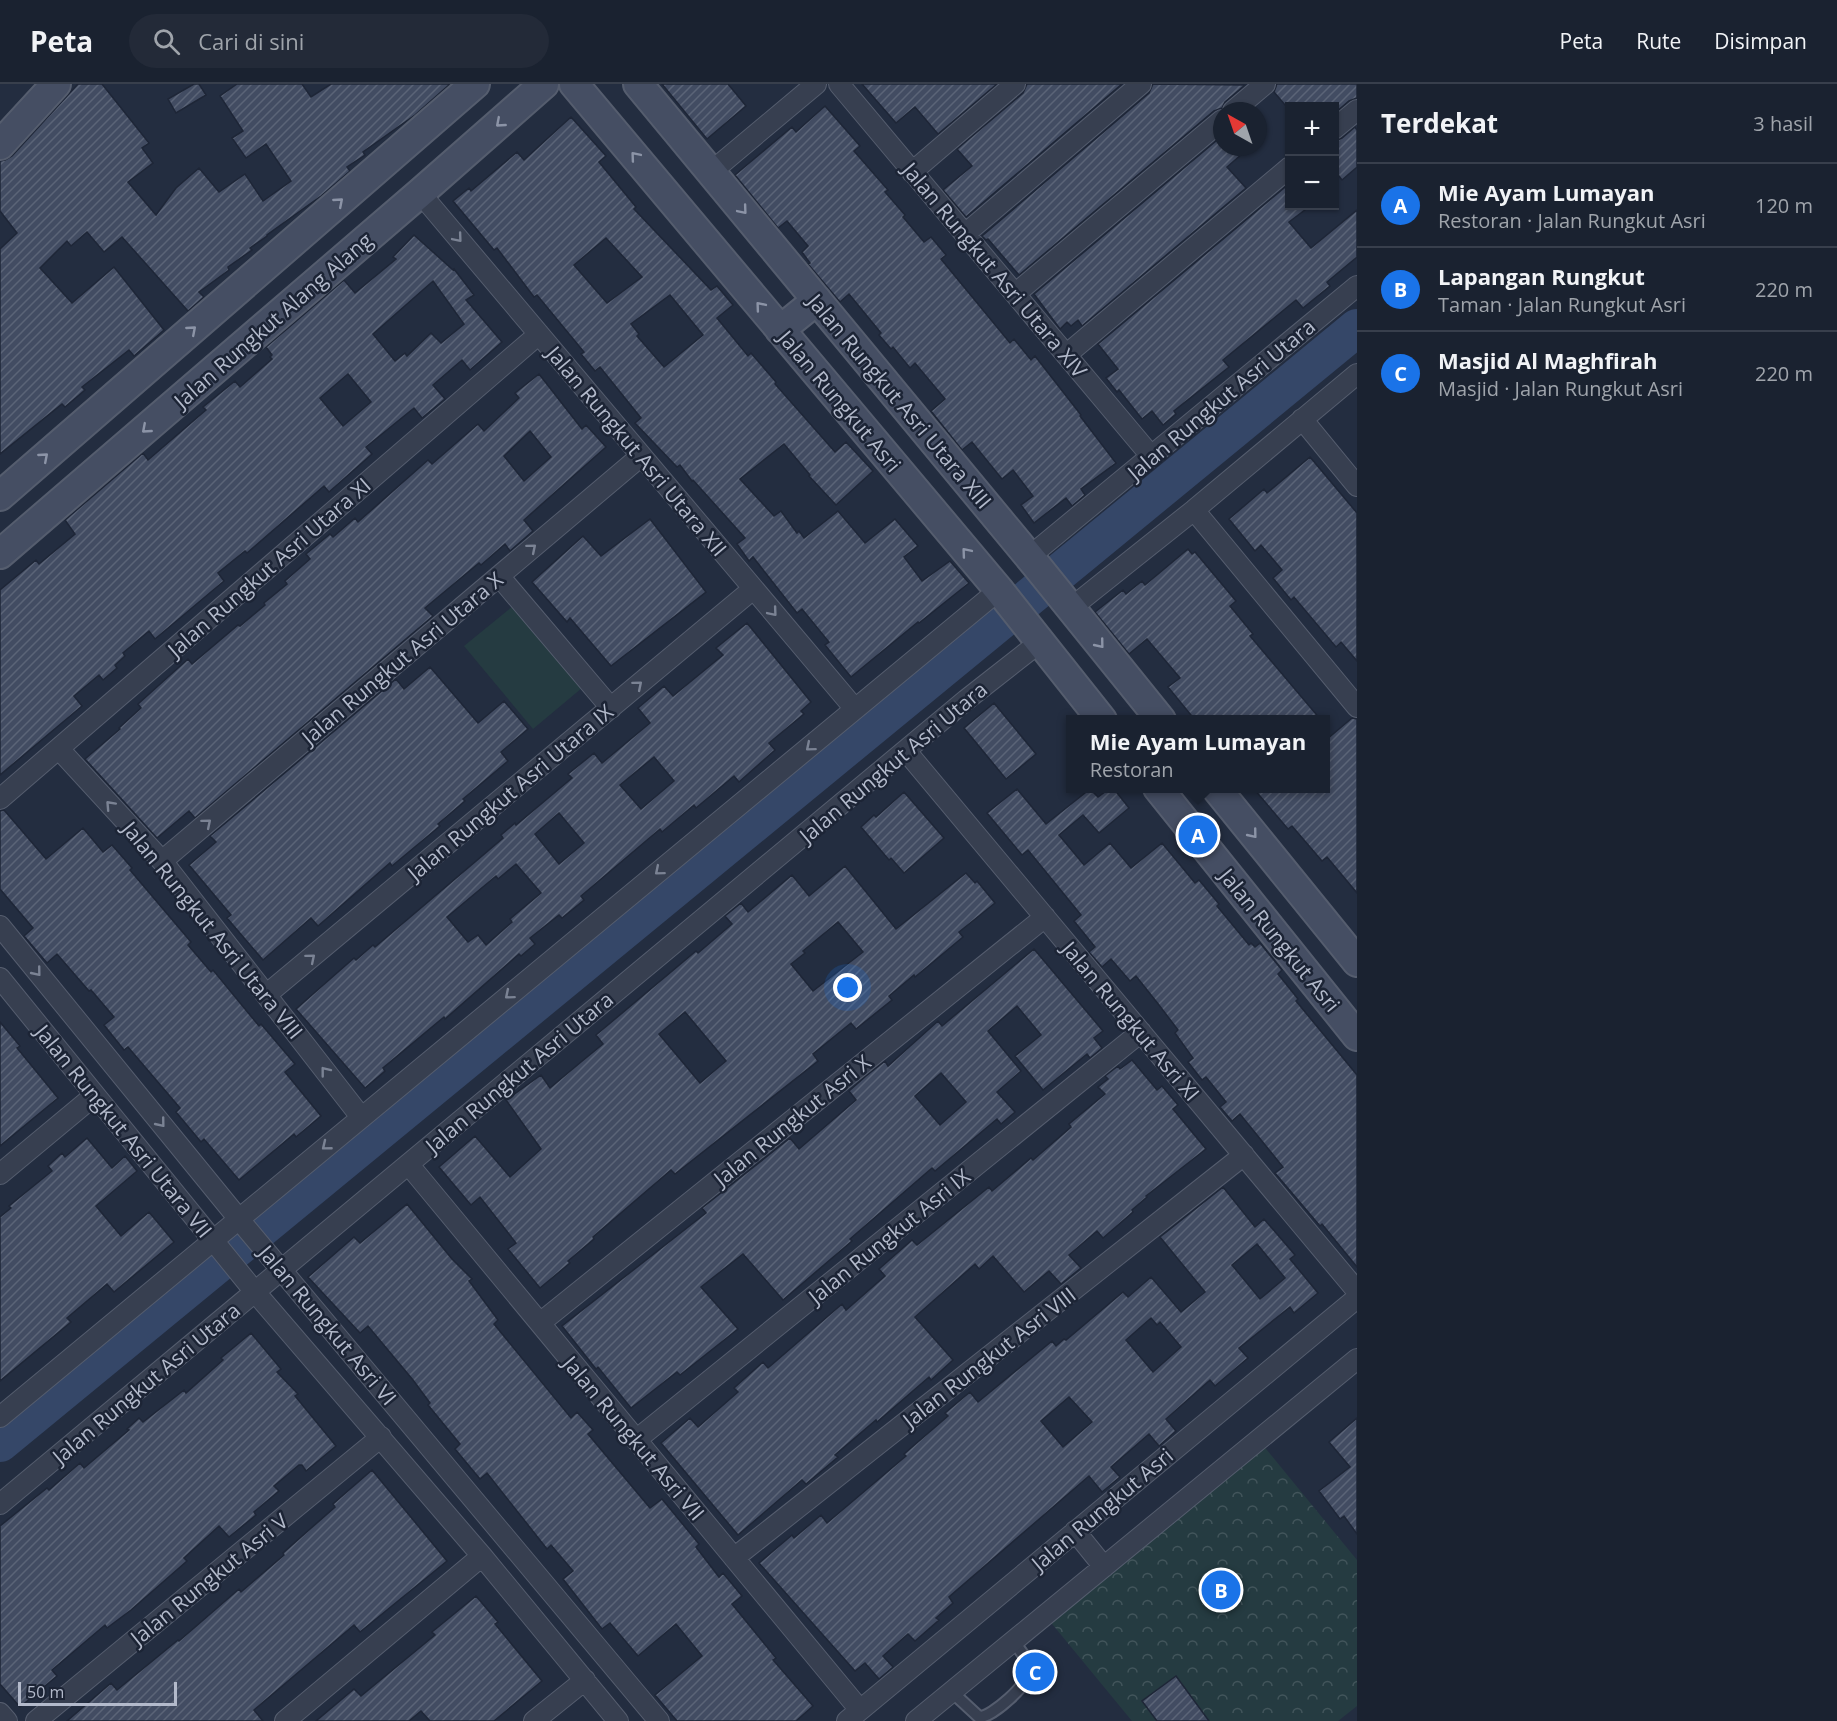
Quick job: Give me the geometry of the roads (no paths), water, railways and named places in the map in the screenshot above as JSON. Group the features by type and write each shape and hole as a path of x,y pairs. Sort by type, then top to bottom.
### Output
{"street":[{"path":"0,496 475,84"},
{"name":"Jalan Rungkut Alang Alang","path":"0,554 544,84"},
{"name":"Jalan Rungkut Asri","path":"574,84 1001,593 1098,715"},
{"name":"Jalan Rungkut Asri Utara XIII","path":"638,84 1157,715"},
{"path":"711,172 816,84"},
{"name":"Jalan Rungkut Asri Utara XIV","path":"839,84 1151,456"},
{"path":"912,171 1015,84"},
{"path":"965,234 1141,84"},
{"path":"1244,102 1265,84"},
{"path":"0,145 53,85"},
{"path":"1339,126 1357,110"},
{"path":"1015,294 1213,128"},
{"path":"1066,355 1285,171"},
{"name":"Jalan Rungkut Asri Utara XII","path":"420,193 855,709"},
{"name":"Jalan Rungkut Asri Utara","path":"1032,561 1151,456 1357,286"},
{"path":"780,330 817,300"},
{"name":"Jalan Rungkut Asri Utara XI","path":"0,799 538,334"},
{"path":"1067,603 1194,510 1357,374"},
{"path":"1302,419 1357,486"},
{"name":"Jalan Rungkut Asri Utara X","path":"162,861 641,456"},
{"path":"1194,510 1357,707"},
{"path":"499,576 611,708"},
{"name":"Jalan Rungkut Asri Utara IX","path":"266,995 753,589"},
{"path":"0,1417 217,1245 361,1117 855,709 1001,593"},
{"name":"Jalan Rungkut Asri Utara","path":"0,1504 251,1288 409,1165 906,751 1035,636"},
{"name":"Jalan Rungkut Asri Utara VIII","path":"58,749 162,861 361,1117"},
{"name":"Jalan Rungkut Asri XI","path":"906,751 1357,1292"},
{"name":"Jalan Rungkut Asri","path":"1161,793 1357,1036"},
{"path":"1219,793 1357,962"},
{"path":"1262,918 1298,889"},
{"name":"Jalan Rungkut Asri X","path":"540,1323 1045,917"},
{"name":"Jalan Rungkut Asri VI","path":"0,926 243,1223 659,1721"},
{"name":"Jalan Rungkut Asri Utara VII","path":"0,978 251,1288"},
{"name":"Jalan Rungkut Asri IX","path":"636,1440 1141,1032"},
{"path":"0,1174 95,1095"},
{"name":"Jalan Rungkut Asri VIII","path":"734,1558 1244,1155"},
{"name":"Jalan Rungkut Asri VII","path":"409,1165 734,1558 853,1716"},
{"name":"Jalan Rungkut Asri VI","path":"251,1288 482,1556 618,1721"},
{"name":"Jalan Rungkut Asri","path":"853,1716 1357,1298"},
{"path":"916,1721 1357,1359"},
{"name":"Jalan Rungkut Asri V","path":"36,1721 381,1437"},
{"path":"1075,1531 1104,1566"},
{"path":"285,1721 482,1556"},
{"path":"534,1721 585,1680"},
{"path":"0,1713 7,1721"}],"lane":[{"path":"952,1692 979,1717 989,1715 1023,1685 1028,1677 1030,1669 1013,1641"}],"waterway":[{"path":"0,1443 1357,328"}],"place":[{"name":"Mie Ayam Lumayan","path":"1198,835"},
{"name":"Lapangan Rungkut","path":"1221,1590"},
{"name":"Masjid Al Maghfirah","path":"1035,1672"}]}
